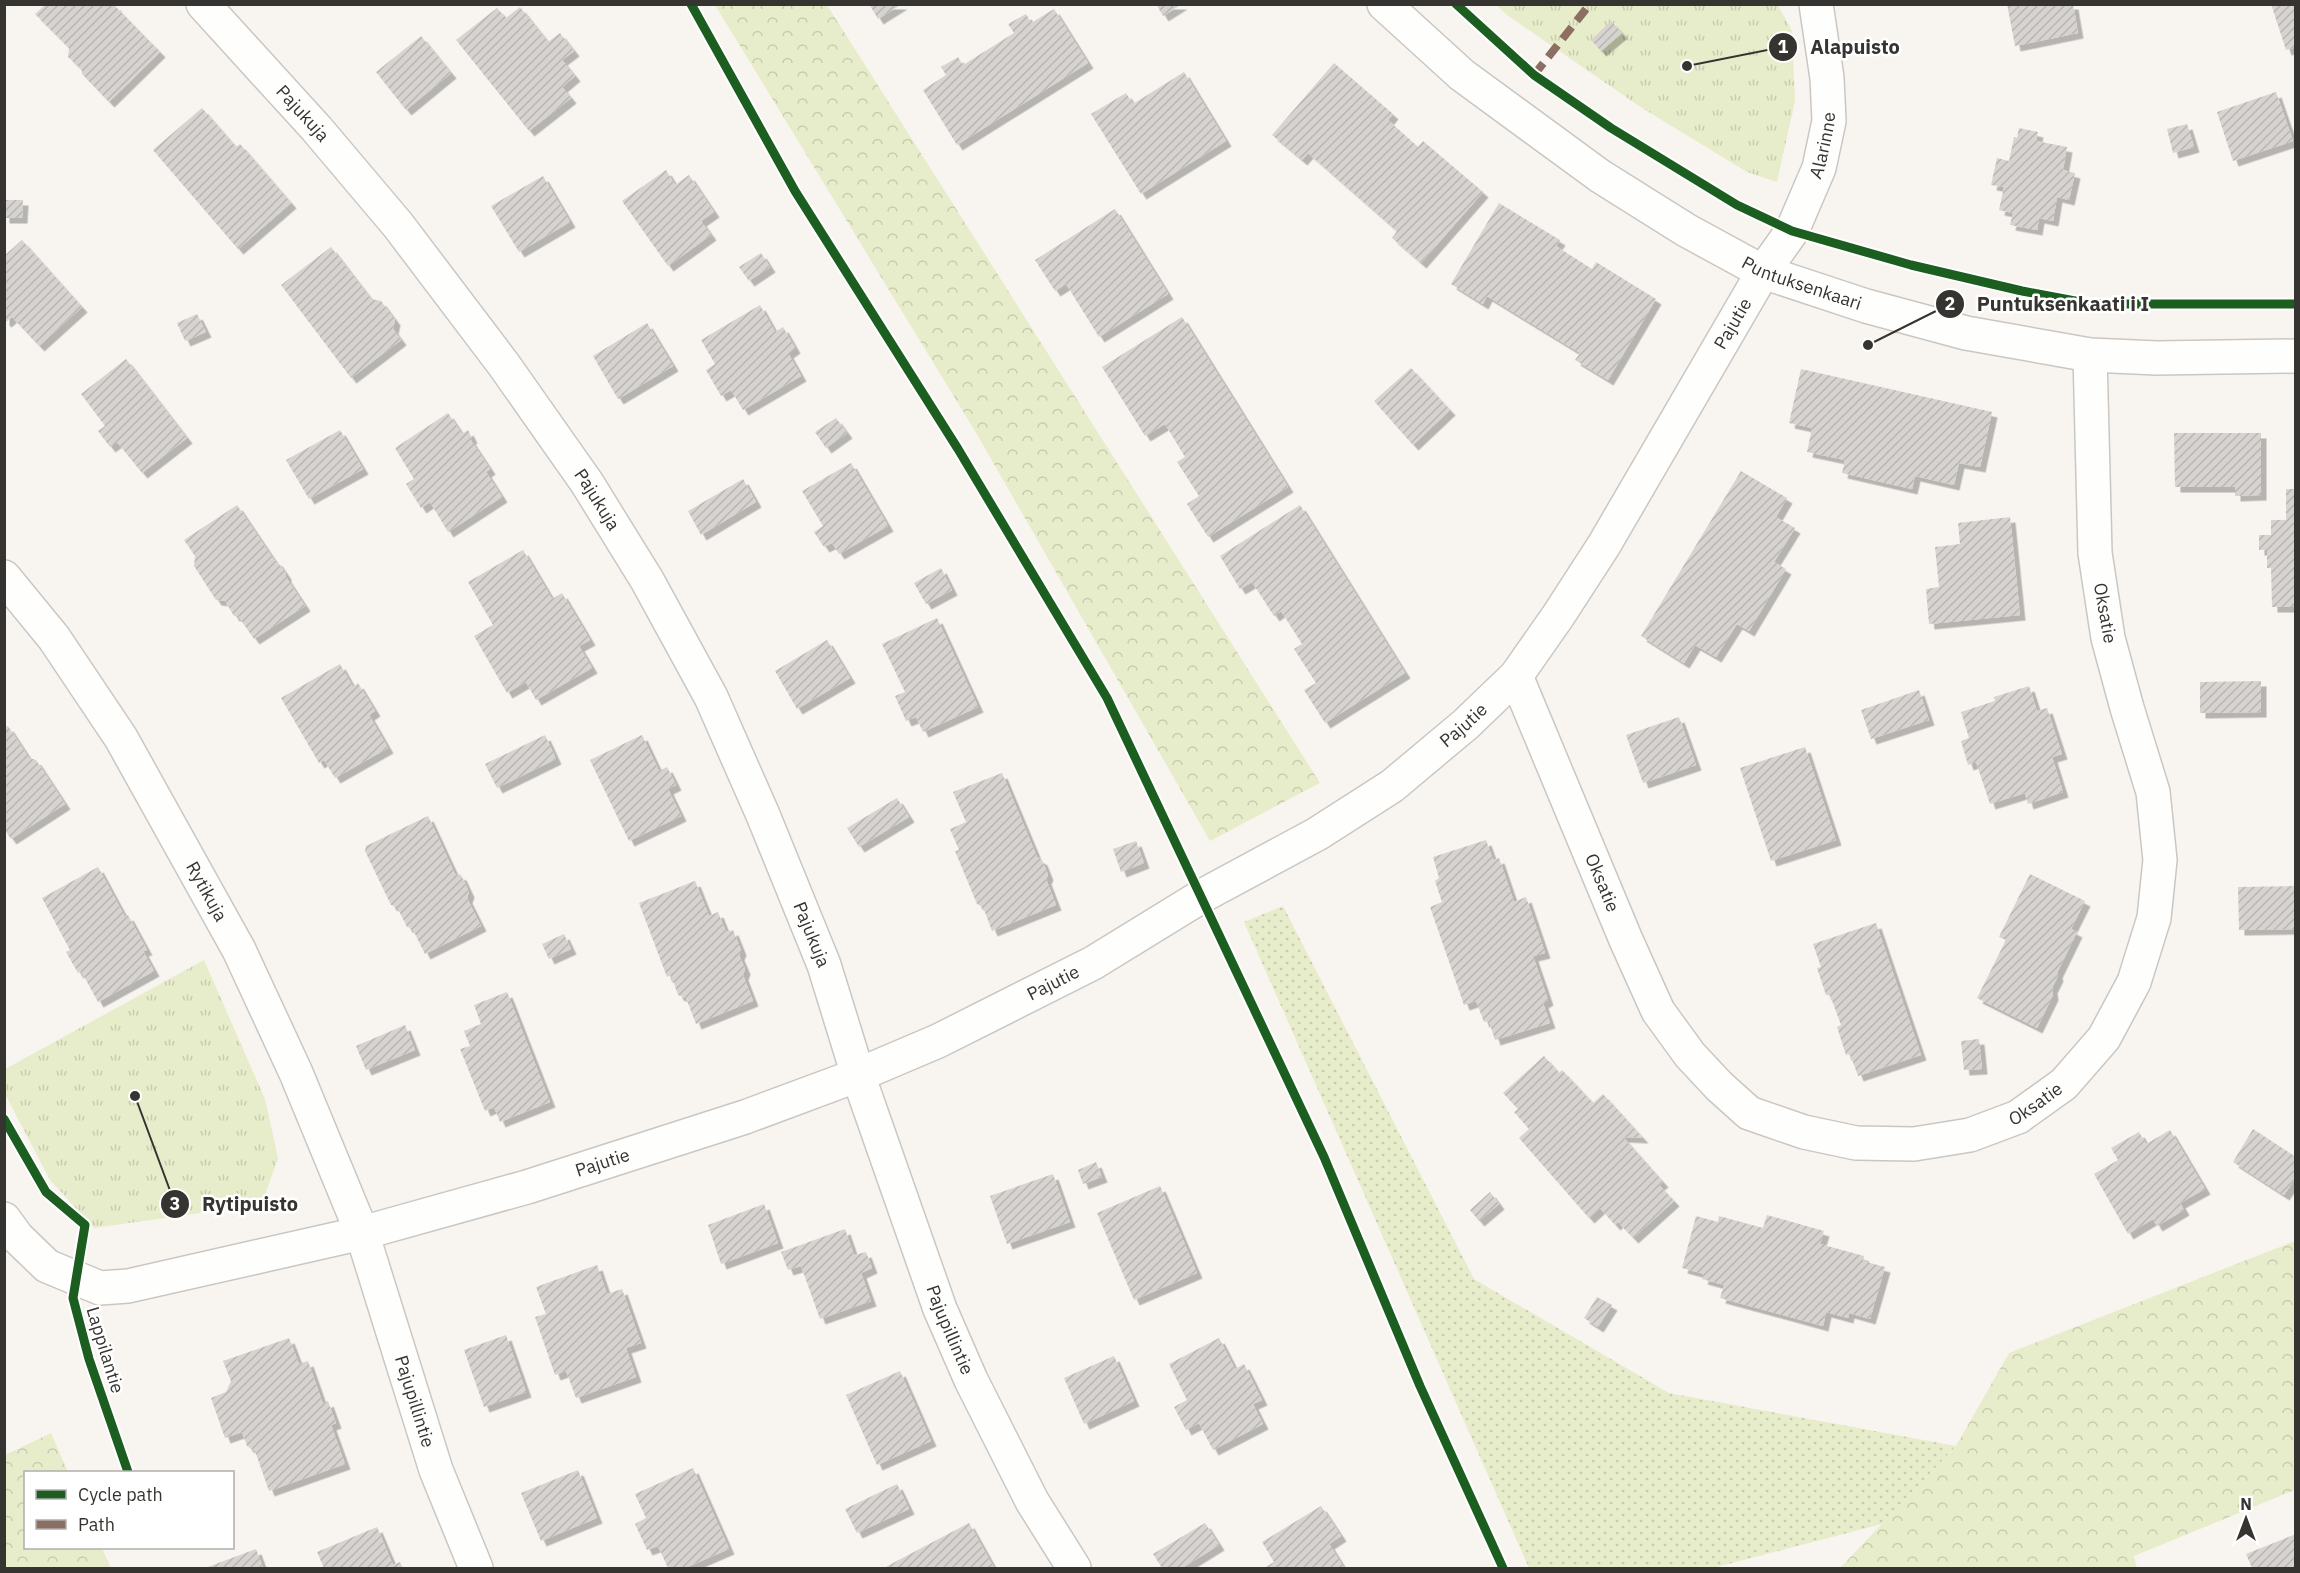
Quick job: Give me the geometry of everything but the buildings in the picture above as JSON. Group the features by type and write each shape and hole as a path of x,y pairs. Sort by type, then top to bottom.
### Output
{"street":[{"name":"Pajukuja","path":"203,4 316,128 398,225 504,365 587,483 647,580 711,697 763,815 824,965 858,1076"},
{"name":"Puntuksenkaari","path":"1384,4 1462,75 1600,177 1686,230 1763,272 1866,306 1966,333 2091,355 2157,358 2295,356"},
{"name":"Alarinne","path":"1763,272 1792,231 1820,168 1829,121 1827,78 1816,4"},
{"name":"Pajutie","path":"4,1219 17,1237 47,1266 100,1287 128,1286 362,1233 549,1180 745,1118 858,1076 938,1041 1093,963 1202,896 1317,834 1392,786 1466,724 1516,676 1604,545 1763,272"},
{"name":"Oksatie","path":"1516,676 1626,940 1659,1011 1690,1054 1719,1086 1749,1113 1804,1132 1856,1143 1914,1144 1970,1135 2018,1117 2064,1084 2104,1038 2134,982 2154,918 2160,861 2153,792 2108,638 2095,553 2091,355"},
{"name":"Rytikuja","path":"4,577 54,638 120,738 218,910 296,1073 362,1233"},
{"name":"Pajupillintie","path":"858,1076 940,1309 971,1380 1032,1501 1074,1569"},
{"name":"Pajupillintie","path":"362,1233 436,1470 476,1569"}],"green space":[{"path":"715,5 827,5 1320,783 1210,841 975,431"},
{"path":"1496,5 1778,5 1792,31 1795,101 1777,182 1747,172 1642,108 1507,15"},
{"path":"1283,906 1474,1279 1669,1393 1956,1446 1882,1524 1713,1568 1529,1568 1244,922"},
{"path":"204,960 265,1099 278,1158 264,1198 200,1213 94,1228 50,1180 5,1094 5,1069"},
{"path":"2295,1241 2295,1490 2134,1556 2137,1568 1840,1568 1956,1446 2009,1353"},
{"path":"51,1433 68,1471 24,1471 24,1549 102,1549 111,1568 5,1568 5,1455"}],"marked path":[{"path":"1534,75 1590,4"}],"cycle path":[{"path":"691,4 795,191 958,449 1107,698 1324,1157 1420,1386 1503,1568"},
{"path":"1456,4 1534,75 1611,128 1737,205 1792,231 1911,265 2022,291 2091,304 2296,304"},
{"name":"Lappilantie","path":"4,1119 46,1192 85,1225 73,1298 89,1359 128,1471"}],"place":[{"name":"Alapuisto","path":"1687,66"},
{"name":"Puntuksenkaati i I","path":"1868,345"},
{"name":"Rytipuisto","path":"135,1096"}]}
